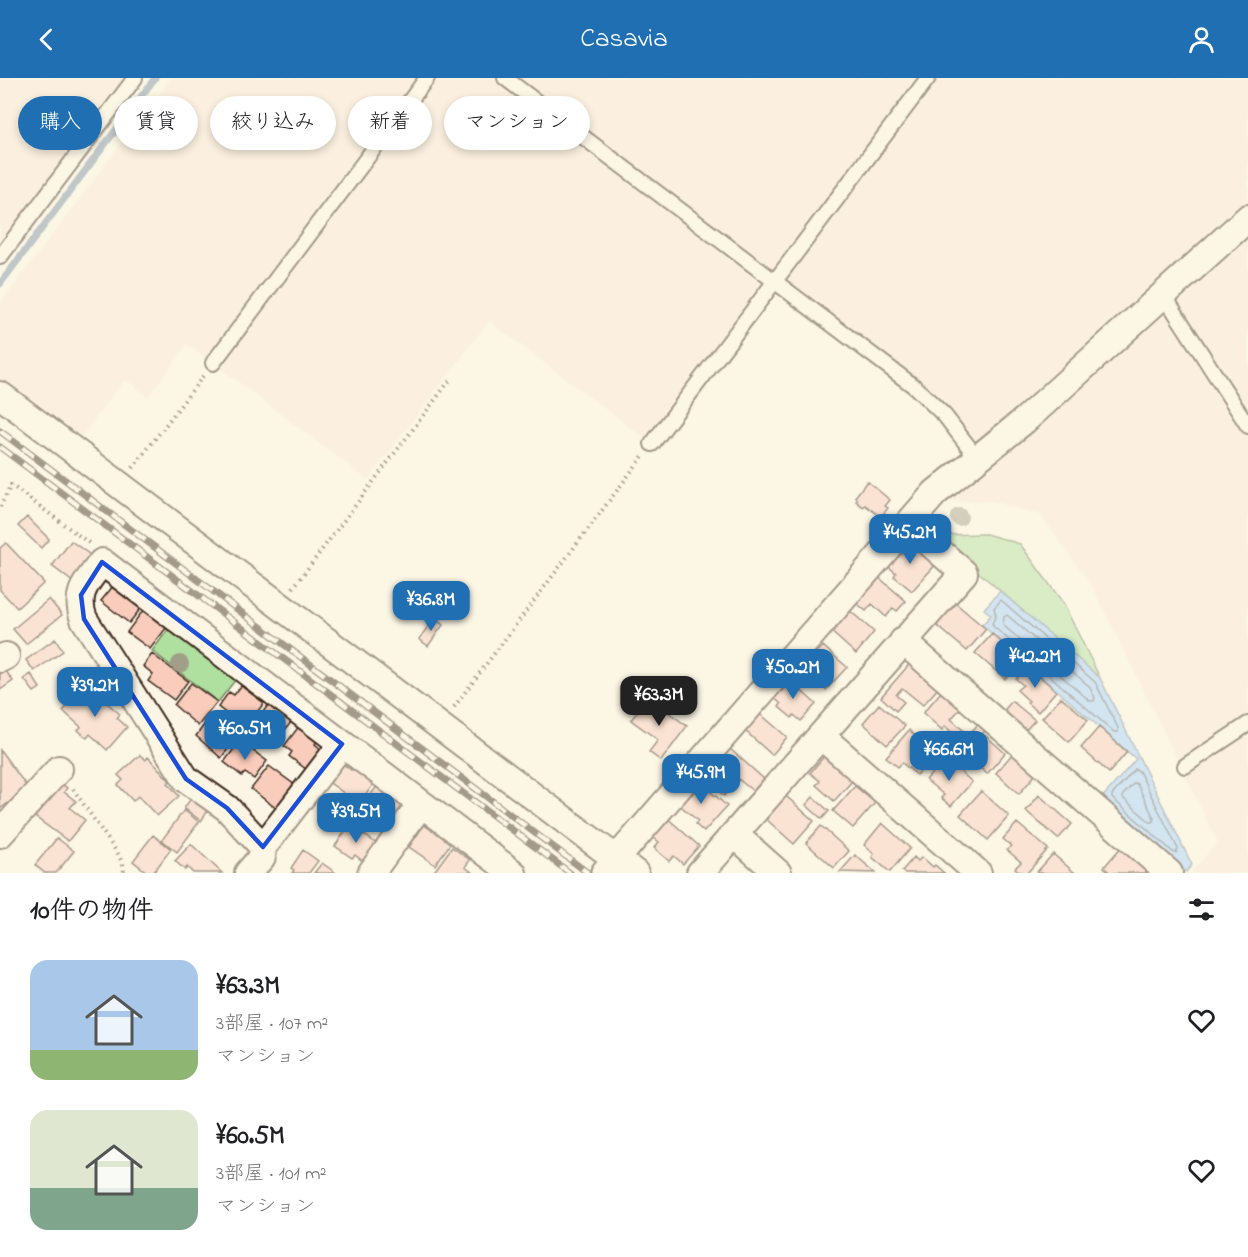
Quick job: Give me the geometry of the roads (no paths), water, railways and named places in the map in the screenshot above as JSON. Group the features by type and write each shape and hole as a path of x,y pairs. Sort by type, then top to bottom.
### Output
{"street":[{"path":"0,395 440,726 618,868 935,493 1025,420 1248,218"},
{"path":"700,873 963,573 908,524"},
{"path":"263,847 227,808 186,779 84,619 80,608 81,595 102,562 513,873"},
{"path":"903,641 1169,873"},
{"path":"821,736 978,873"},
{"path":"248,873 262,857 263,847 342,744"},
{"path":"0,834 59,769"},
{"path":"371,873 421,804"},
{"path":"734,834 778,873"}],"lane":[{"path":"0,257 135,78"},
{"path":"213,363 428,78"},
{"path":"505,78 915,387 945,416 978,459"},
{"path":"652,444 928,78"},
{"path":"1162,296 1169,303 1248,426"},
{"path":"1185,766 1248,724"}],"water":[{"path":"1000,591 1100,678 1192,865 1186,872 1102,798 1136,759 982,625 991,615 984,609"}],"waterway":[{"path":"0,284 155,78"}],"railway":[{"path":"0,431 588,873"},
{"path":"0,447 570,873"}]}
